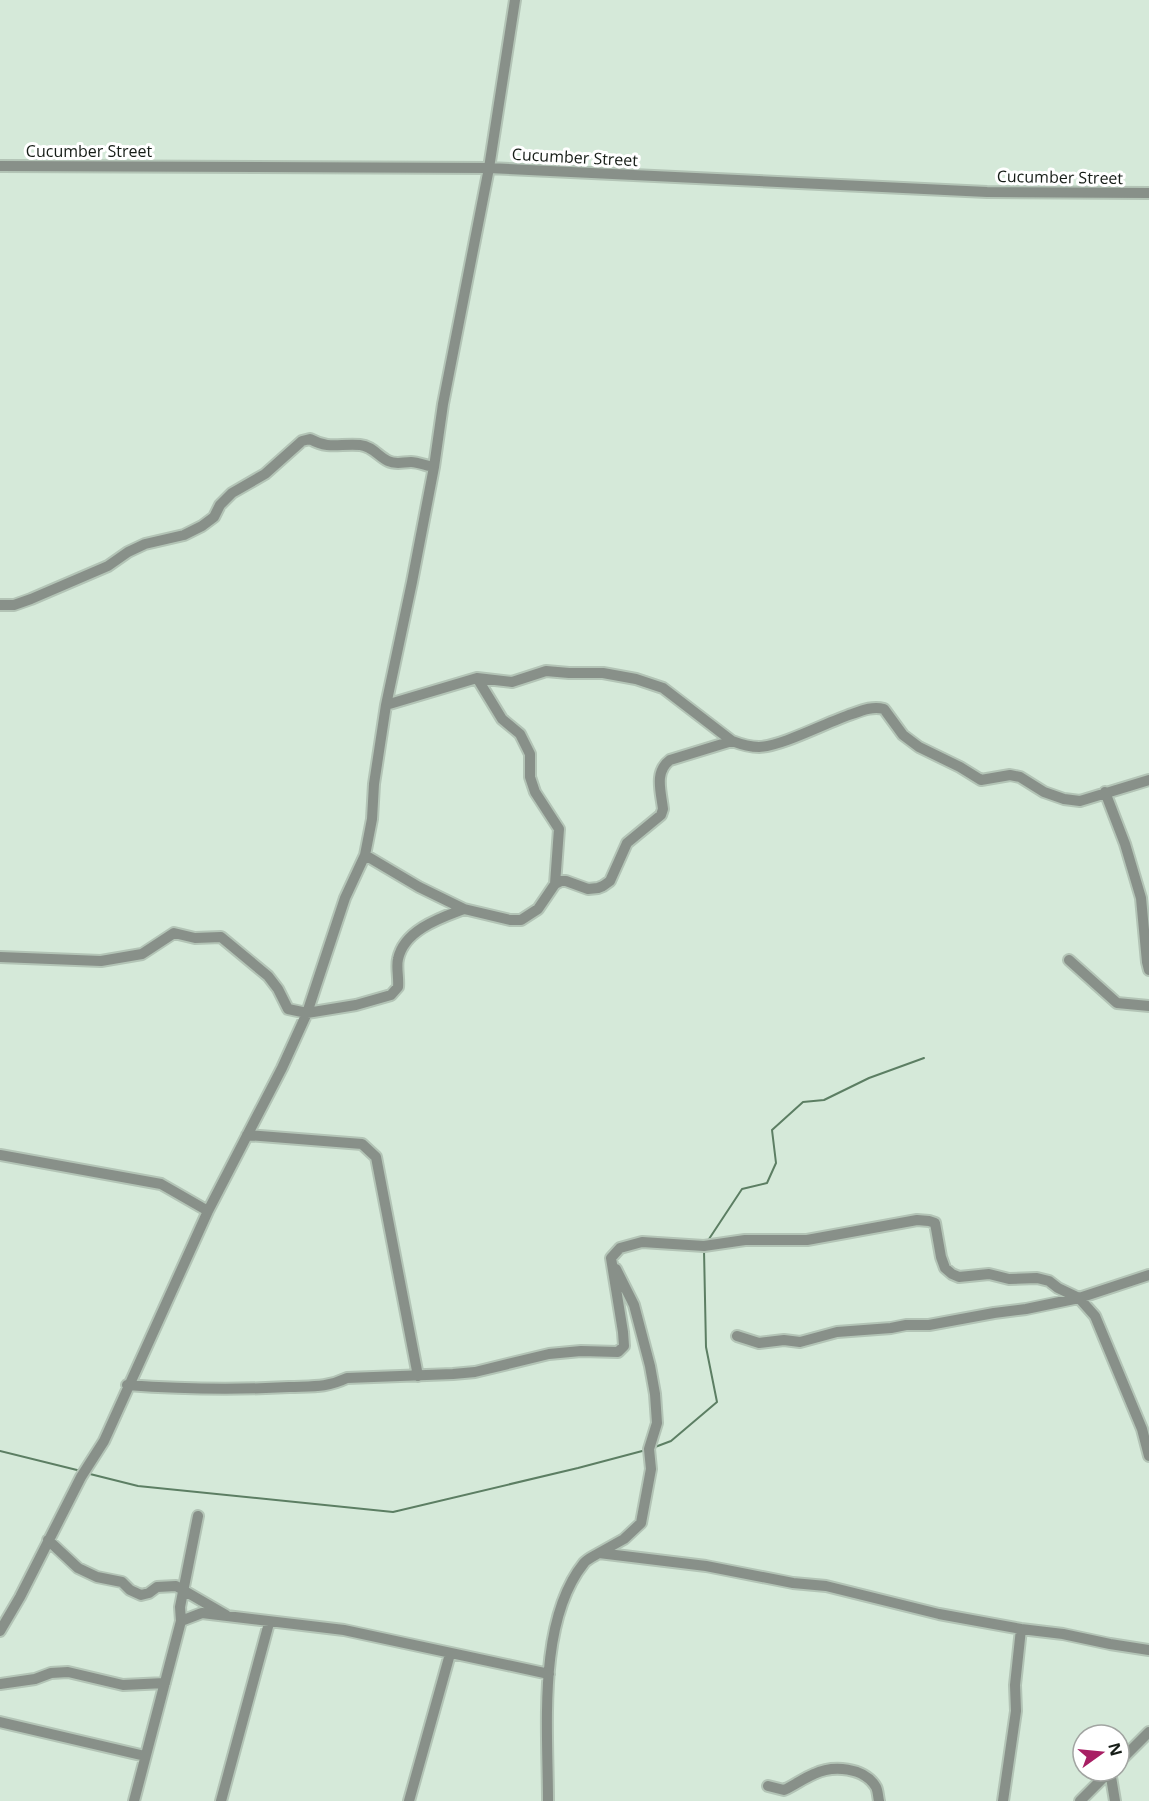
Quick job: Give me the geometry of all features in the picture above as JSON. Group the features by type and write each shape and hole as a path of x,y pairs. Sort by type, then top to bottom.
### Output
{"street":[{"path":"0,1631 20,1597 81,1477 110,1429 127,1386 207,1211 282,1068 307,1013 345,898 365,855 372,819 374,784 386,705 412,582 434,467 443,404 489,168 515,0"},
{"name":"Cucumber Street","path":"0,166 489,168 987,192 1149,193"},
{"path":"0,604 14,605 31,599 108,566 128,552 145,544 184,535 202,526 214,517 220,505 231,493 265,474 302,441 310,439 321,445 337,447 361,445 372,448 387,461 399,464 412,462 434,467"},
{"path":"386,705 477,678 512,682 546,671 603,673 636,679 663,688 732,741 759,747 876,706 884,709 903,735 911,741 981,780 1010,775 1020,777 1044,792 1064,799 1080,801 1149,780"},
{"path":"365,855 419,887 464,909 510,920 521,920 538,909 555,884 559,829 535,792 530,777 530,754 520,734 502,718 477,678"},
{"path":"555,884 566,881 588,889 598,888 610,881 627,843 661,815 663,809 659,774 662,765 669,760 732,741"},
{"path":"1105,792 1115,813 1141,898 1146,962 1149,970"},
{"path":"0,957 101,961 142,954 174,933 195,938 221,937 268,976 278,989 288,1009 307,1013 357,1005 391,995 398,987 397,960 404,944 429,922 464,909"},
{"path":"1069,960 1117,1003 1149,1006"},
{"path":"247,1135 362,1144 376,1157 418,1376"},
{"path":"0,1155 161,1184 207,1211"},
{"path":"610,1258 620,1248 642,1242 704,1246 744,1240 807,1240 917,1220 935,1223 941,1257 945,1268 952,1274 959,1277 989,1274 1009,1279 1037,1278 1049,1281 1079,1298 1095,1316 1142,1429 1149,1456"},
{"path":"127,1386 255,1389 331,1386 347,1378 475,1372 549,1354 581,1351 618,1352 624,1346 623,1332 610,1258"},
{"path":"548,1801 549,1674 554,1634 562,1605 585,1562 624,1539 641,1523 651,1469 649,1449 657,1423 650,1366 634,1305 610,1258"},
{"path":"737,1336 759,1342 784,1340 800,1342 837,1332 929,1325 1079,1298 1149,1275"},
{"path":"134,1801 181,1621 180,1607 198,1516"},
{"path":"48,1540 78,1568 97,1577 122,1582 130,1590 141,1594 148,1593 157,1587 176,1586 230,1617"},
{"path":"599,1553 706,1566 793,1583 826,1586 939,1614 1149,1650"},
{"path":"181,1621 202,1613 269,1623 344,1630 549,1674"},
{"path":"221,1801 269,1623"},
{"path":"1003,1801 1016,1711 1021,1629"},
{"path":"409,1801 450,1654"},
{"path":"0,1684 35,1679 51,1673 68,1672 123,1685 165,1683"},
{"path":"0,1722 146,1756"},
{"path":"1131,1750 1149,1732"},
{"path":"768,1786 784,1790 816,1773 839,1768 853,1770 867,1777 876,1788 879,1801"},
{"path":"1080,1801 1098,1783"},
{"path":"1112,1783 1115,1801"}],"waterway":[{"path":"707,1242 742,1189 767,1183 776,1163 772,1130 803,1102 824,1100 869,1078 924,1058"},
{"path":"655,1447 671,1441 717,1402 706,1347 704,1250"},
{"path":"86,1473 138,1486 393,1512 646,1450"},
{"path":"0,1451 81,1471"}]}
